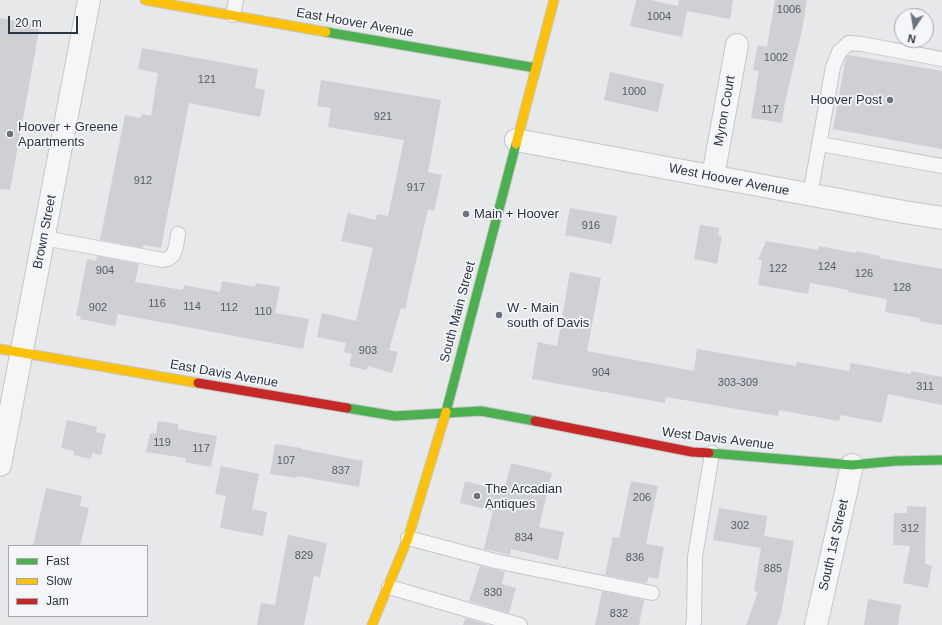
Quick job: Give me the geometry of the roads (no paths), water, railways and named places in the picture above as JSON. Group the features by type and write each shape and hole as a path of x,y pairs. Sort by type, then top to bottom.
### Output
{"street":[{"name":"Brown Street","path":"0,465 89,0"},
{"name":"East Hoover Avenue","path":"145,0 184,3 233,15 536,68"},
{"name":"South Main Street","path":"372,625 408,538 445,414 554,0"},
{"name":"Myron Court","path":"713,176 737,45"},
{"name":"West Hoover Avenue","path":"516,140 942,218"},
{"name":"East Davis Avenue","path":"0,349 395,416 445,414"},
{"name":"West Davis Avenue","path":"445,414 480,411 692,452 852,465 895,461 942,460"},
{"name":"South 1st Street","path":"816,625 852,465"}],"lane":[{"path":"233,15 236,0"},
{"path":"810,195 833,67 839,52 849,43 862,44 942,59"},
{"path":"820,144 942,166"},
{"path":"44,238 163,260 168,259 173,255 178,234"},
{"path":"693,625 695,557 712,453"},
{"path":"408,538 495,561 652,593"},
{"path":"389,586 520,625"}],"place":[{"name":"Hoover Post","path":"890,100"},
{"name":"Hoover + Greene Apartments","path":"10,134"},
{"name":"Main + Hoover","path":"466,214"},
{"name":"W - Main south of Davis","path":"499,315"},
{"name":"The Arcadian Antiques","path":"477,496"}]}
